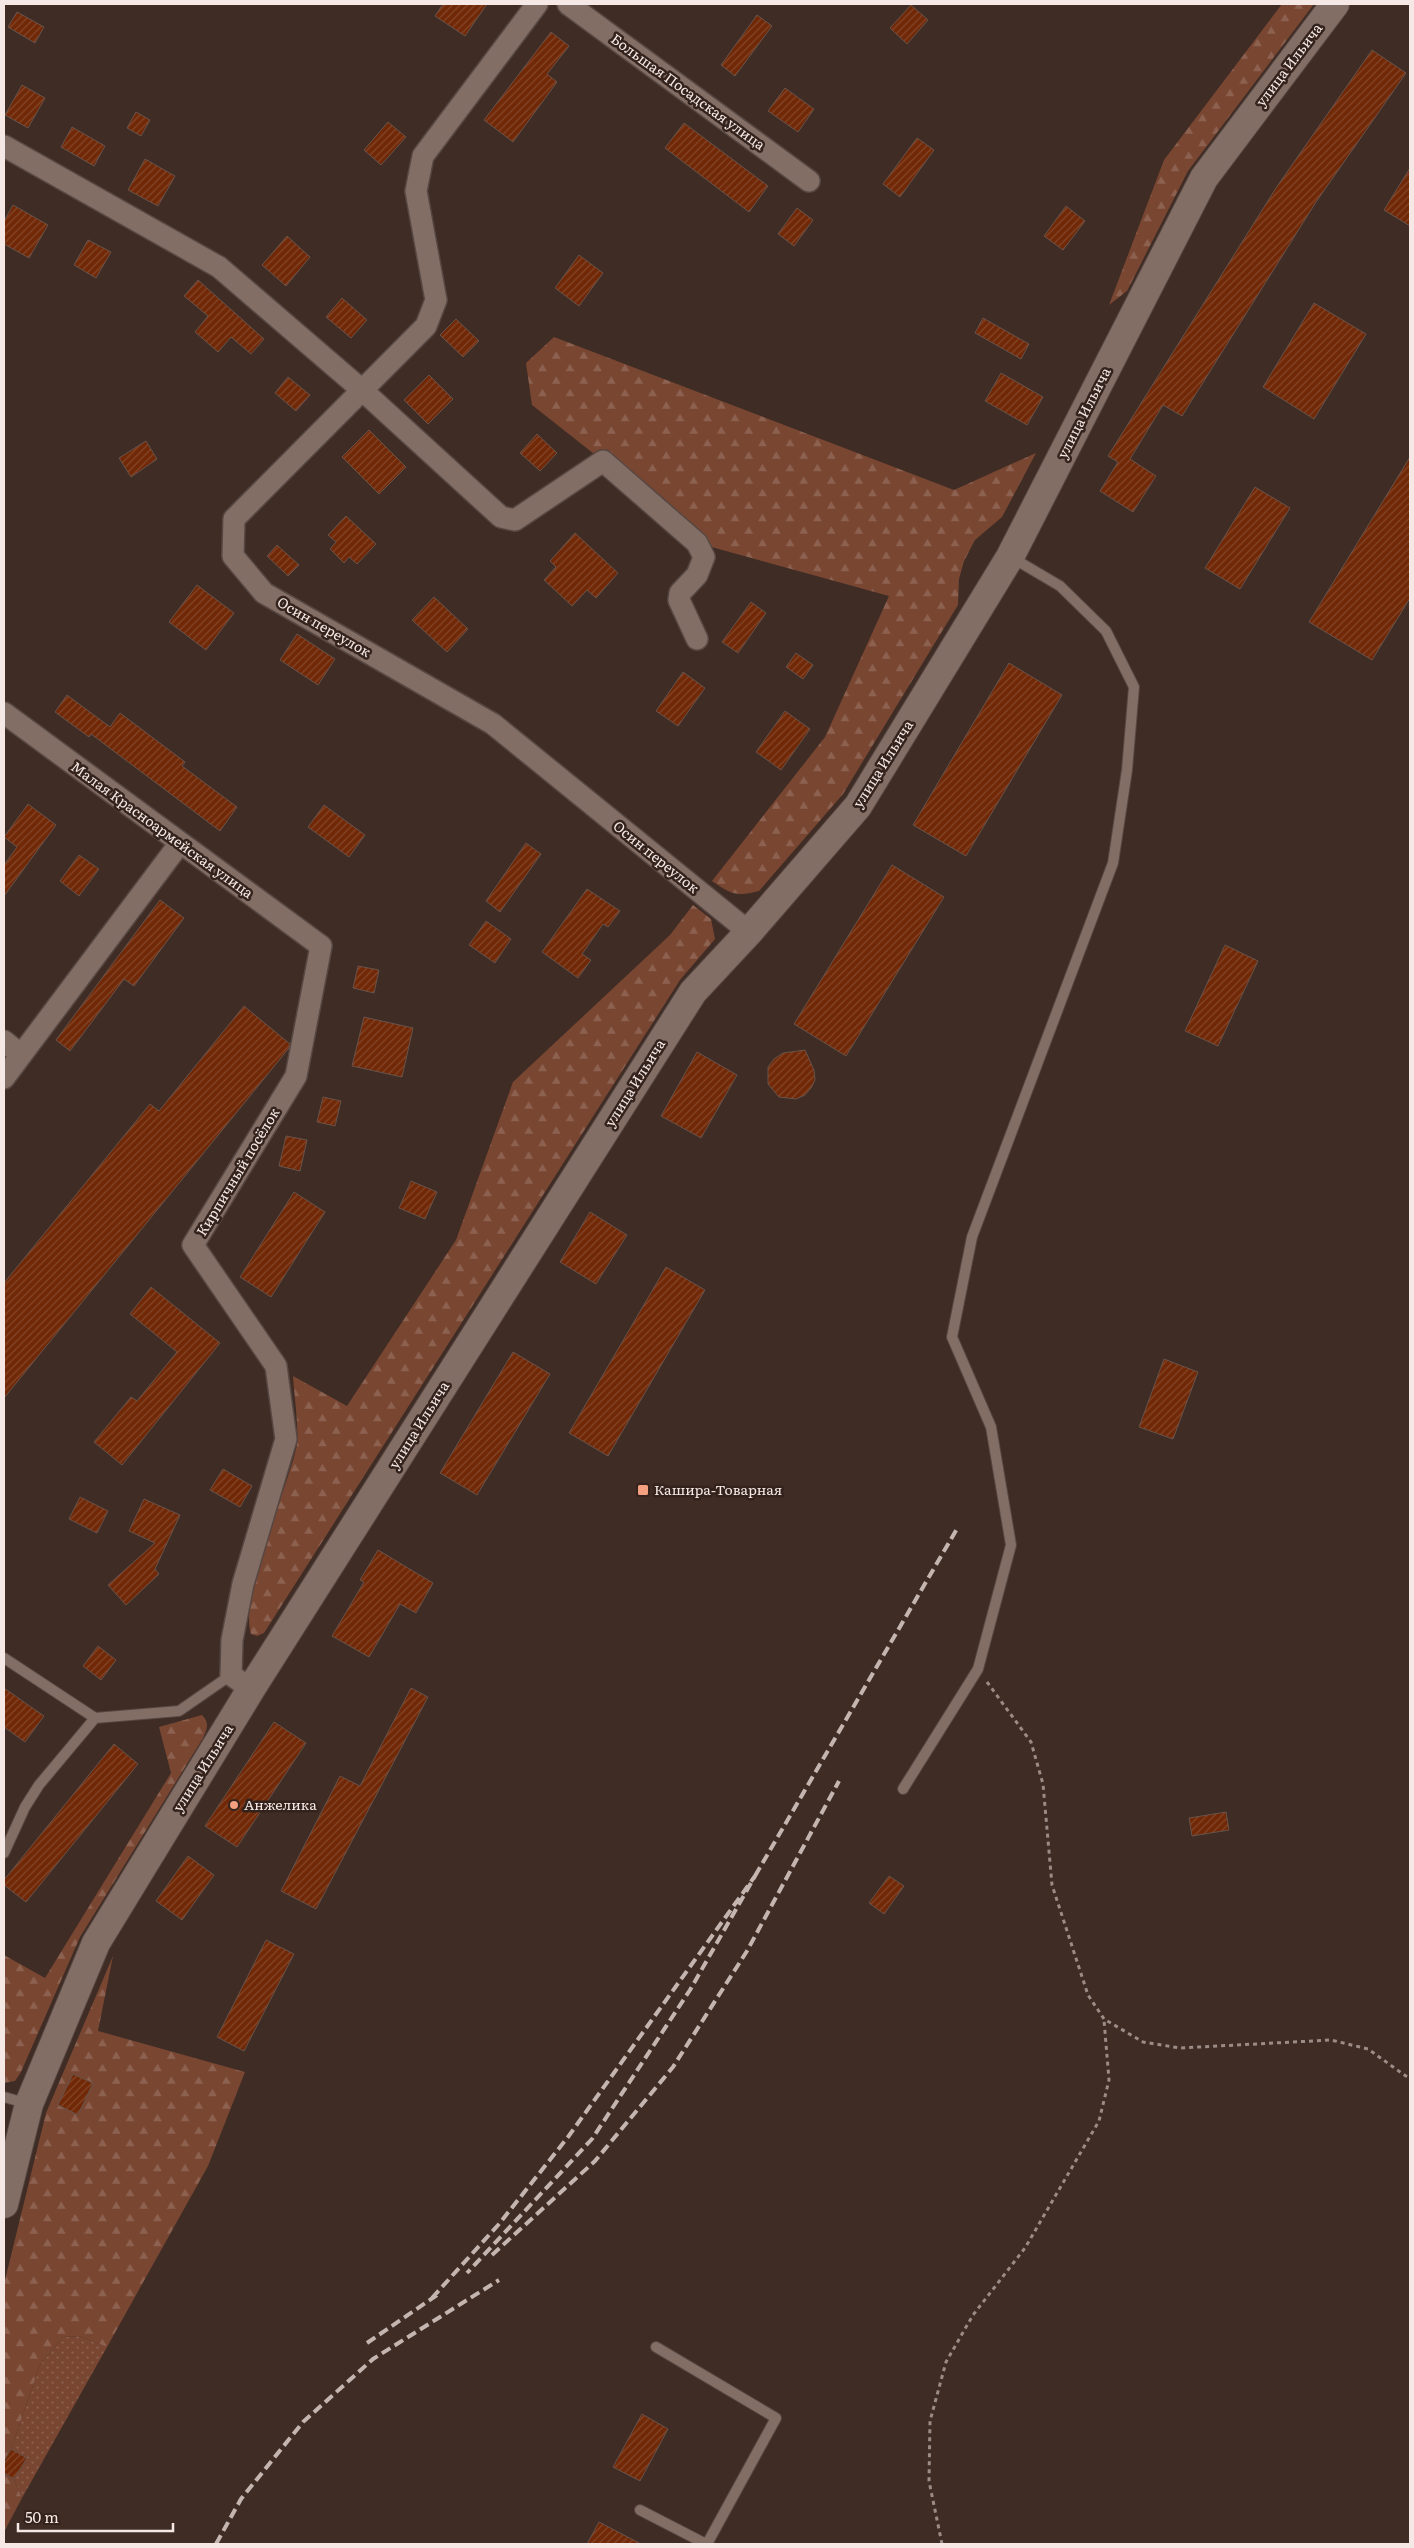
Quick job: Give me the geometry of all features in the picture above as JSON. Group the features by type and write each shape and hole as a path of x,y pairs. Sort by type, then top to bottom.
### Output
{"street":[{"name":"Осин переулок","path":"537,4 423,156 416,191 436,300 426,326 234,519 233,556 264,593 493,724 749,932"},
{"name":"Большая Посадская улица","path":"568,4 809,181"},
{"name":"улица Ильича","path":"4,2204 16,2100 96,1943 241,1682 693,992 749,932 858,806 1010,557 1204,178 1335,4"},
{"path":"4,146 219,267 362,390 501,517 515,520 603,461 696,543 704,557 697,575 680,593 678,600 697,639"},
{"name":"Малая Красноармейская улица","path":"4,713 320,946"},
{"path":"4,1078 12,1047 180,843"},
{"name":"Кирпичный посёлок","path":"241,1682 232,1640 243,1584 286,1439 276,1366 193,1244 296,1076 320,946"}],"lane":[{"path":"903,1789 978,1669 1011,1545 991,1427 952,1337 972,1237 1113,863 1127,770 1134,687 1106,631 1060,586 1010,557"},
{"path":"4,1658 95,1718 178,1711 241,1682"},
{"path":"4,1853 25,1807 39,1785 95,1718"},
{"path":"640,2510 707,2544 776,2418 656,2347"}],"path":[{"path":"978,1669 1030,1742 1042,1784 1052,1885 1088,1995 1104,2019 1143,2042 1180,2048 1331,2040 1368,2049 1410,2079"},
{"path":"942,2544 929,2481 930,2422 946,2362 973,2315 1025,2248 1099,2122 1109,2080 1104,2019"}],"green space":[{"path":"1282,4 1314,4 1188,171 1127,291 1109,305 1164,160"},
{"path":"554,337 954,490 1036,453 1002,517 975,540 964,561 959,579 958,605 843,794 759,891 745,894 734,893 712,881 825,737 889,596 697,543 603,461 532,405 526,363"},
{"path":"693,905 711,919 715,939 680,980 264,1633 257,1636 251,1634 249,1617 257,1570 296,1449 297,1424 293,1376 347,1406 456,1240 513,1082 670,935"},
{"path":"202,1715 207,1723 207,1729 203,1738 80,1937 21,2072 15,2081 4,2083 4,1955 45,1978 171,1773 159,1727"},
{"path":"113,1956 98,2031 245,2072 208,2166 107,2347 79,2336 63,2337 40,2365 11,2449 4,2461 4,2284 46,2113"},
{"path":"79,2336 107,2347 22,2498 14,2479 27,2458 11,2449 40,2365 63,2337"},
{"path":"4,2473 14,2479 22,2498 4,2532"}],"building":[{"path":"443,4 487,4 465,36 435,16"},
{"path":"911,5 928,20 907,44 890,28"},
{"path":"17,12 44,27 35,43 8,27"},
{"path":"757,15 772,26 735,76 721,65"},
{"path":"551,32 569,46 547,74 557,82 513,142 484,120"},
{"path":"1372,50 1406,73 1316,202 1182,416 1163,405 1130,459 1156,476 1133,512 1100,491 1118,462 1108,456 1276,188"},
{"path":"22,85 45,98 28,128 5,115"},
{"path":"785,88 814,109 798,132 768,111"},
{"path":"136,112 150,120 141,136 127,128"},
{"path":"388,122 406,137 381,165 364,150"},
{"path":"684,123 768,186 749,212 665,148"},
{"path":"72,127 105,146 94,166 61,147"},
{"path":"917,138 934,150 900,197 883,184"},
{"path":"145,159 175,176 158,206 128,190"},
{"path":"1410,168 1410,226 1384,210"},
{"path":"13,205 48,225 29,258 4,244 4,221"},
{"path":"1066,206 1085,221 1063,250 1044,236"},
{"path":"797,208 813,220 794,246 778,234"},
{"path":"287,236 310,257 286,286 262,265"},
{"path":"88,240 111,252 96,278 74,265"},
{"path":"579,255 603,273 579,306 555,288"},
{"path":"198,280 264,339 251,354 231,337 218,352 195,332 208,316 184,296"},
{"path":"342,298 367,320 351,338 326,317"},
{"path":"1314,303 1366,334 1314,419 1263,387"},
{"path":"983,318 1029,344 1021,359 975,333"},
{"path":"456,319 479,341 463,357 440,335"},
{"path":"1001,373 1043,397 1027,425 985,401"},
{"path":"429,375 453,399 428,424 404,400"},
{"path":"288,377 310,395 296,411 275,393"},
{"path":"369,430 406,467 379,494 342,457"},
{"path":"537,434 557,453 540,471 520,453"},
{"path":"146,441 157,459 131,477 119,458"},
{"path":"1410,457 1410,598 1372,660 1309,622"},
{"path":"1255,487 1290,508 1240,589 1205,568"},
{"path":"346,516 376,544 357,564 349,557 344,563 330,549 336,542 328,535"},
{"path":"575,533 618,573 596,598 587,590 572,606 544,580 556,567 550,561"},
{"path":"277,545 299,565 288,576 267,556"},
{"path":"197,585 234,613 206,650 169,622"},
{"path":"434,597 468,629 447,652 412,620"},
{"path":"751,602 766,613 738,653 722,642"},
{"path":"297,634 335,659 318,685 280,660"},
{"path":"796,653 813,665 803,679 786,667"},
{"path":"1009,663 1062,695 966,856 913,825"},
{"path":"683,672 705,688 678,726 656,711"},
{"path":"67,695 110,727 120,713 185,762 182,766 237,807 220,831 91,734 89,737 55,712"},
{"path":"785,711 810,729 781,770 756,752"},
{"path":"28,804 56,825 4,896 4,865 17,847 4,837"},
{"path":"324,805 365,835 349,857 308,827"},
{"path":"526,843 541,854 500,912 486,901"},
{"path":"79,855 99,869 79,896 60,881"},
{"path":"892,865 944,897 846,1056 794,1024"},
{"path":"587,889 620,911 608,927 603,924 582,954 591,960 578,978 542,952"},
{"path":"160,900 184,918 134,986 124,979 70,1051 56,1040"},
{"path":"486,921 511,939 495,963 469,945"},
{"path":"1225,945 1258,961 1218,1046 1185,1031"},
{"path":"358,966 379,970 374,993 353,988"},
{"path":"244,1006 290,1044 289,1048 4,1398 4,1283 150,1104 159,1111"},
{"path":"364,1017 413,1028 402,1077 352,1066"},
{"path":"805,1050 814,1070 815,1080 811,1088 805,1095 796,1099 779,1097 768,1084 768,1067 774,1059 783,1053"},
{"path":"697,1052 737,1075 701,1138 661,1116"},
{"path":"323,1097 341,1101 335,1126 317,1122"},
{"path":"286,1136 307,1140 300,1171 279,1166"},
{"path":"411,1181 437,1192 425,1219 399,1208"},
{"path":"294,1192 325,1212 271,1297 240,1277"},
{"path":"590,1212 627,1235 596,1284 560,1262"},
{"path":"666,1267 705,1290 608,1456 569,1433"},
{"path":"151,1287 220,1343 122,1465 94,1442 131,1397 137,1401 177,1352 130,1314"},
{"path":"513,1352 550,1374 477,1495 440,1473"},
{"path":"1164,1359 1198,1372 1173,1439 1139,1427"},
{"path":"223,1469 252,1486 240,1507 210,1490"},
{"path":"80,1497 108,1511 97,1533 69,1519"},
{"path":"144,1499 180,1515 155,1569 159,1574 126,1605 108,1585 155,1543 129,1531"},
{"path":"378,1550 433,1583 416,1613 400,1604 369,1657 332,1636 364,1582 360,1580"},
{"path":"98,1646 116,1660 101,1680 83,1666"},
{"path":"4,1688 44,1716 25,1742 4,1727"},
{"path":"411,1688 428,1697 316,1909 281,1891 340,1776 360,1786"},
{"path":"274,1722 306,1743 237,1847 205,1826"},
{"path":"114,1744 138,1764 26,1902 4,1885 4,1880"},
{"path":"1226,1812 1229,1830 1192,1836 1189,1818"},
{"path":"188,1856 214,1875 182,1920 156,1901"},
{"path":"889,1876 904,1886 884,1914 869,1903"},
{"path":"266,1940 294,1954 244,2051 217,2037"},
{"path":"73,2074 93,2083 78,2115 58,2105"},
{"path":"642,2414 668,2429 640,2481 613,2467"},
{"path":"11,2449 27,2458 14,2479 4,2473 4,2461"},
{"path":"599,2522 641,2544 587,2544"}],"railway":[{"path":"755,1876 958,1527"},
{"path":"492,2255 595,2161 673,2067 747,1951 839,1781"},
{"path":"432,2298 499,2224 568,2137 755,1876 690,1990 592,2139 467,2273"},
{"path":"216,2544 241,2499 303,2422 373,2359 499,2280"},
{"path":"367,2343 437,2295"}],"place":[{"name":"Кашира-Товарная","path":"643,1490"},
{"name":"Анжелика","path":"234,1805"}]}
